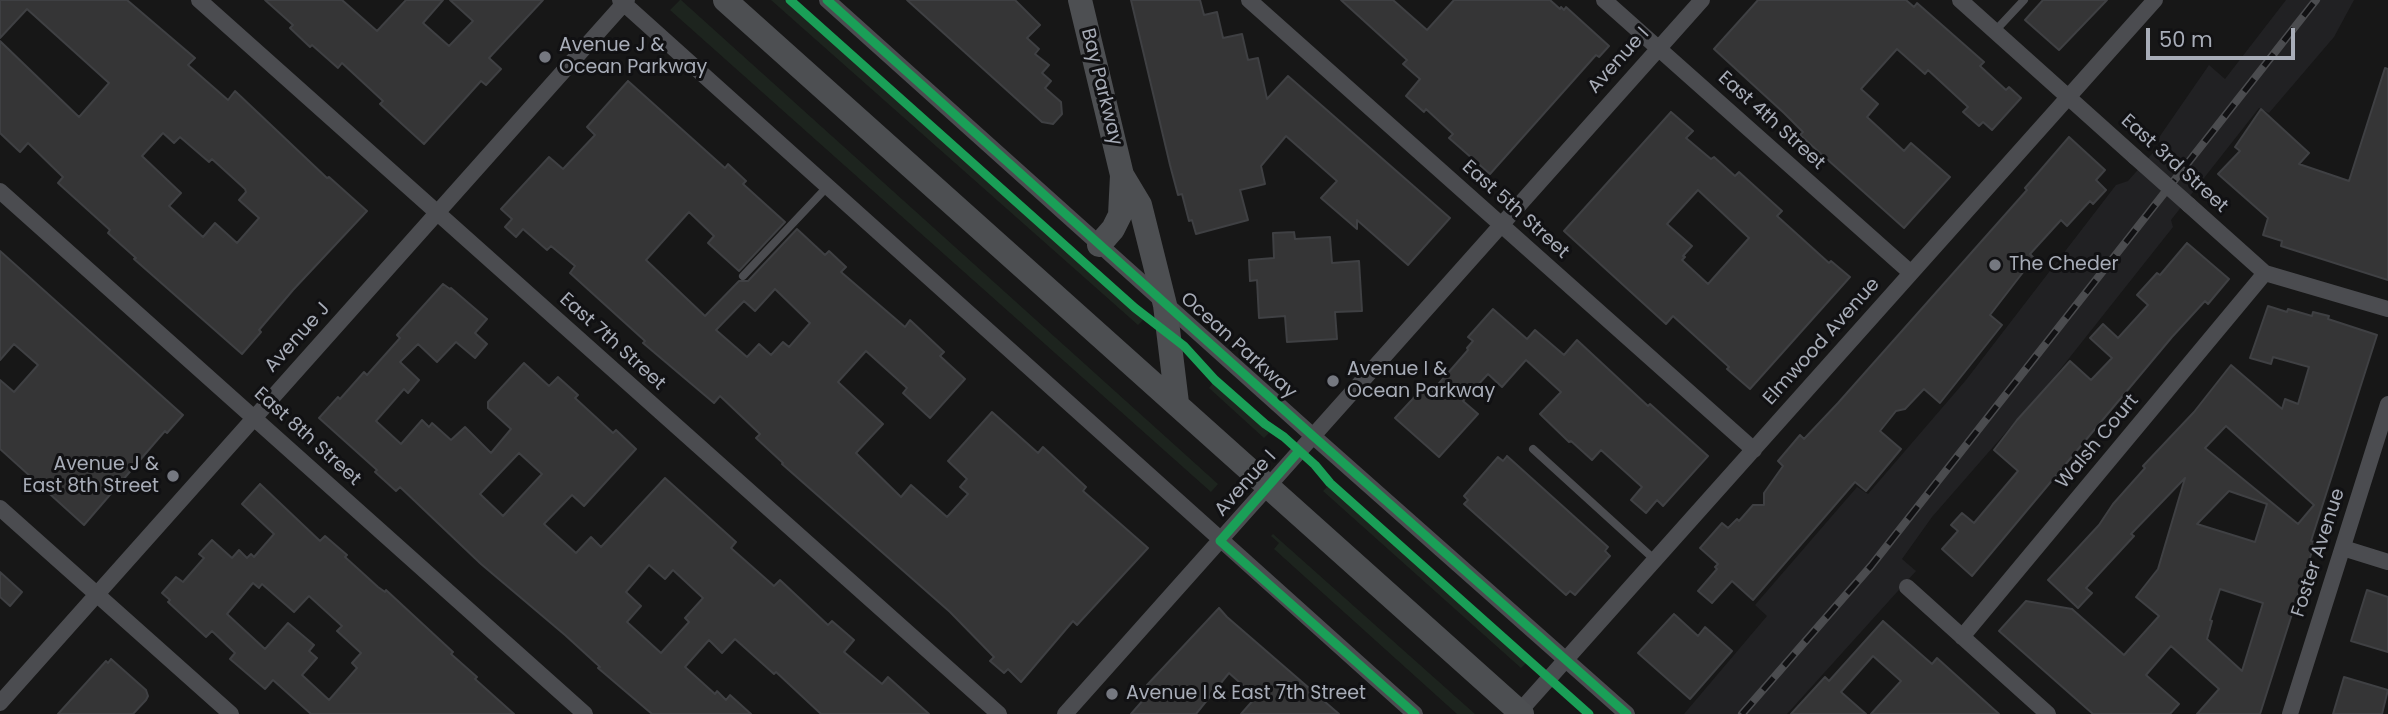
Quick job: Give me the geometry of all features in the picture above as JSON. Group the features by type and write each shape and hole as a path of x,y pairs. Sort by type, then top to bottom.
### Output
{"main road":[{"path":"725,0 1521,713"},
{"name":"Bay Parkway","path":"1080,0 1122,175 1120,215 1113,229 1099,245"},
{"name":"Bay Parkway","path":"1122,175 1140,205 1165,304 1177,403"}],"street":[{"name":"East 7th Street","path":"199,0 999,714"},
{"name":"Ocean Parkway","path":"827,0 1628,714"},
{"name":"East 5th Street","path":"1249,0 1754,450"},
{"name":"East 4th Street","path":"1604,0 1911,273"},
{"name":"Avenue I","path":"1065,714 1702,0"},
{"name":"East 3rd Street","path":"1960,0 2265,273 2388,309"},
{"name":"Elmwood Avenue","path":"1521,713 2155,0"},
{"name":"Avenue J","path":"0,703 624,1"},
{"path":"624,1 1415,714"},
{"name":"East 8th Street","path":"0,191 585,714"},
{"name":"Walsh Court","path":"1962,637 2265,273"},
{"name":"Foster Avenue","path":"2290,714 2388,404"},
{"path":"0,508 231,714"},
{"path":"2343,548 2388,562"},
{"path":"1907,587 2048,714"}],"lane":[{"path":"1996,31 2024,0"},
{"path":"743,276 828,186"},
{"path":"1533,449 1655,560"}],"shaded area":[{"path":"680,0 1218,484 1211,492 670,10"},
{"path":"771,0 784,0 1143,320 1138,325"},
{"path":"2286,0 2354,0 2334,37 2269,113 2259,108 2171,220 2173,227 2055,376 1932,517 1902,559 1916,571 1787,714 1684,714 1767,616 1755,605 1857,487 1868,494 1966,380 2116,185 2128,181 2158,147 2160,136 2209,65 2225,79"},
{"path":"1213,383 1269,433 1264,438 1209,388"},
{"path":"1328,486 1526,663 1521,668 1323,491"},
{"path":"1273,534 1475,714 1457,714 1274,549 1279,543 1271,536"}],"building":[{"path":"0,0 127,0 195,58 188,65 228,100 235,91 327,178 367,211 293,290 242,354 134,259 136,258 108,233 110,230 58,183 63,177 28,143 20,152 0,133 0,41 79,117 109,83 27,9 0,38","holes":["163,133 174,143 180,137 209,162 212,159 245,189 246,192 239,200 259,218 237,243 215,223 203,237 169,206 181,193 142,156"]},
{"path":"265,0 342,0 377,31 406,0 443,0 423,23 449,46 473,21 450,0 543,0 489,58 501,69 486,85 481,81 424,144 380,104 383,101 342,63 338,68 312,45 310,47 290,28 293,25"},
{"path":"907,0 1015,0 1040,25 1027,38 1039,49 1035,54 1049,65 1042,73 1051,81 1045,88 1061,102 1062,114 1053,124 1042,122"},
{"path":"1131,0 1200,0 1204,15 1217,12 1223,38 1242,34 1248,60 1258,58 1267,99 1288,76 1450,218 1408,265 1357,220 1357,229 1321,198 1337,181 1286,136 1261,166 1265,184 1240,190 1248,220 1196,234 1192,220 1189,221 1182,194 1178,195"},
{"path":"1341,0 1393,0 1427,30 1454,0 1550,0 1560,9 1561,7 1564,10 1566,7 1609,46 1599,57 1596,55 1490,174 1449,138 1453,134 1426,109 1424,112 1406,96 1420,79 1403,64 1407,60"},
{"path":"1758,0 1906,0 1914,7 1917,3 1984,62 1980,66 2006,90 2009,87 2021,98 1992,130 1983,122 1979,126 1963,112 1968,107 1928,70 1925,74 1897,49 1861,89 1878,104 1867,117 1904,151 1911,143 1950,177 1904,228 1800,135 1803,132 1784,113 1714,49"},
{"path":"2043,0 2107,0 2059,50 2025,20"},
{"path":"2385,68 2388,69 2388,280 2281,246 2282,241 2263,235 2268,218 2218,174 2240,151 2235,147 2261,109 2309,153 2299,164 2349,181"},
{"path":"628,81 725,168 728,164 746,181 743,184 785,222 739,271 708,243 714,236 689,212 646,260 705,316 739,281 748,281 797,229 825,255 829,251 846,267 841,272 905,327 910,320 944,352 940,356 965,379 930,418 903,393 907,388 866,351 838,382 883,424 856,453 901,497 911,485 947,517 968,494 960,487 967,479 948,461 992,412 1038,453 1043,447 1086,487 1083,491 1148,548 1077,625 1073,621 1021,682 1008,669 1004,673 990,661 994,657 950,612 782,464 756,438 760,434 720,396 714,403 643,343 645,341 570,273 575,266 551,246 547,250 523,229 516,237 505,227 512,219 501,209 549,157 563,169 595,135 587,127","holes":["775,289 810,323 789,347 783,342 771,355 759,344 747,357 716,330 744,301 755,311"]},
{"path":"1671,112 1693,131 1686,138 1711,159 1714,157 1735,176 1739,172 1782,211 1777,216 1829,263 1831,261 1850,277 1750,389 1673,316 1666,324 1564,231","holes":["1698,190 1749,238 1708,284 1682,260 1692,246 1667,224"]},
{"path":"2069,137 2105,170 2096,180 2106,190 2093,204 2090,201 2067,226 2061,220 2030,254 2034,258 1990,315 2002,325 1940,403 1924,389 1905,409 1896,411 1880,431 1901,449 1866,491 1855,482 1753,600 1732,581 1712,603 1698,591 1717,569 1715,567 1718,564 1700,548 1722,523 1728,528 1737,519 1739,521 1753,505 1764,505 1764,493 1783,466 1778,461 1800,435 1804,439 1838,403 2027,190 2025,188"},
{"path":"1294,232 1295,239 1330,237 1332,263 1359,261 1362,311 1335,312 1337,339 1287,342 1285,316 1259,318 1257,280 1250,281 1249,260 1274,258 1273,233"},
{"path":"2187,243 2229,279 2208,304 2205,301 2172,337 1972,576 1942,549 1958,531 1951,525 1962,513 1974,523 2018,471 1994,450 2070,361 2091,380 2112,358 2090,338 2103,324 2118,338 2148,305 2137,295 2157,273 2160,275"},
{"path":"0,251 183,415 167,433 165,431 84,525 0,449 0,380 14,392 38,365 14,344 0,360"},
{"path":"443,284 487,319 475,333 487,344 475,358 456,342 437,362 418,344 400,362 419,380 408,393 404,389 376,421 401,444 422,420 429,427 432,423 451,440 465,427 491,453 511,429 488,408 488,402 524,363 549,386 558,377 578,395 575,398 613,433 616,430 636,449 584,506 572,495 544,524 576,553 591,537 601,547 665,478 736,542 731,548 774,586 780,580 828,625 832,621 854,640 844,652 882,684 888,677 929,714 821,714 735,639 722,653 709,640 685,667 715,694 717,691 726,700 730,695 751,714 652,714 481,564 400,487 396,491 375,472 377,470 319,418 364,372 367,375 400,338 397,335","holes":["519,453 542,474 503,516 480,494","649,565 665,579 673,570 703,598 685,618 689,622 661,653 627,622 641,606 626,592"]},
{"path":"2268,306 2287,312 2288,309 2312,316 2313,312 2329,316 2328,319 2377,335 2311,541 2315,542 2260,714 2197,714 2219,689 2171,646 2146,675 2179,704 2170,714 2093,714 1999,631 2026,601 2072,609 2124,655 2159,616 2136,597 2158,569 2185,478 2131,534 2134,536 2086,588 2092,593 2078,608 2048,580 2099,525 2113,504 2145,468 2143,466 2194,412 2231,365 2282,409 2285,399 2298,404 2309,367 2273,357 2271,364 2250,358","holes":["2226,426 2314,505 2298,524 2205,448","2229,491 2267,504 2255,542 2197,524","2220,589 2263,603 2242,671 2207,639 2212,621 2210,620"]},
{"path":"1493,309 1527,339 1535,330 1564,355 1577,340 1648,406 1650,404 1708,456 1663,506 1657,500 1646,513 1631,500 1642,487 1601,450 1592,460 1540,414 1561,392 1526,360 1502,387 1488,374 1463,401 1478,414 1439,457 1395,418 1421,390 1426,394 1434,389 1468,350 1473,341 1468,337"},
{"path":"1507,456 1608,547 1605,551 1610,556 1575,595 1570,591 1566,595 1464,504 1468,500 1464,496 1498,457 1503,461"},
{"path":"260,484 320,541 325,536 378,587 385,592 386,590 514,714 311,714 273,680 265,689 230,659 235,653 212,631 206,637 168,602 170,600 162,593 176,577 183,582 204,558 199,554 212,540 232,558 239,550 247,558 251,554 254,557 274,534 242,504","holes":["253,583 259,588 262,584 294,612 309,596 342,626 337,631 361,653 352,663 357,668 329,700 302,675 317,658 309,651 314,645 288,623 265,649 227,614"]},
{"path":"0,572 22,592 10,606 0,597"},
{"path":"2367,590 2388,597 2388,652 2351,641"},
{"path":"1219,608 1339,714 1241,714 1256,697 1229,673 1196,714 1131,714 1152,690 1147,685"},
{"path":"1674,614 1698,636 1705,627 1732,651 1690,699 1638,653"},
{"path":"1883,621 1932,664 1937,658 1999,714 1871,714 1901,681 1873,656 1841,692 1866,714 1791,714 1825,677 1829,681"},
{"path":"111,659 146,690 146,700 133,714 58,714 106,661 108,663"},
{"path":"2344,677 2388,690 2382,714 2333,714"}],"railway":[{"path":"1742,714 1871,566 2316,0"}],"cycle path":[{"path":"790,0 1135,308 1184,346 1215,380 1284,437 1315,465 1330,483 1589,714"},
{"path":"827,0 1627,714"},
{"path":"1299,451 1220,541 1415,714"}],"place":[{"name":"Avenue J & Ocean Parkway","path":"545,57"},
{"name":"The Cheder","path":"1995,265"},
{"name":"Avenue I & Ocean Parkway","path":"1333,381"},
{"name":"Avenue J & East 8th Street","path":"173,476"},
{"name":"Avenue I & East 7th Street","path":"1112,694"}]}
